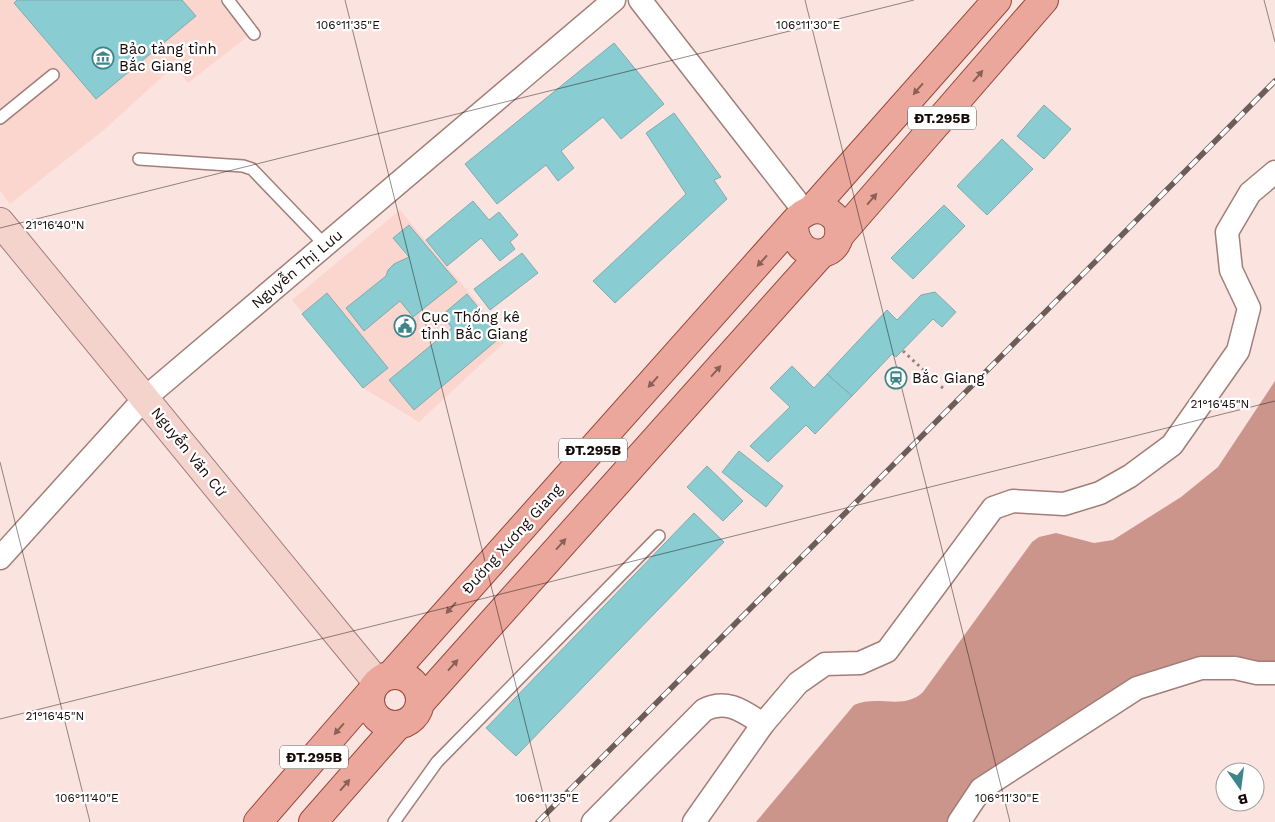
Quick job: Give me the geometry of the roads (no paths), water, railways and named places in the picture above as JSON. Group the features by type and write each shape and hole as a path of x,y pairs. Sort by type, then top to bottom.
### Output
{"main road":[{"name":"Đường Xương Giang","path":"258,822 380,683 997,0"},
{"name":"ĐT.295B","path":"313,822 398,725 413,717 420,702 821,254 833,248 840,236 1044,0"},
{"path":"821,254 808,252 799,246 796,239 804,215 825,210 832,214 838,220 840,236"},
{"path":"398,725 382,721 372,709 380,683 406,677 418,687 420,702"}],"street":[{"name":"Nguyễn Thị Lưu","path":"0,558 145,398 614,0"},
{"path":"640,0 804,215"},
{"path":"694,822 763,724 798,683 825,664 860,663 887,651 993,508 1012,501 1064,504 1100,493 1130,476 1172,445 1238,351 1250,308 1231,270 1228,232 1250,193 1275,172"},
{"name":"Nguyễn Văn Cừ","path":"0,222 380,683"},
{"path":"959,822 981,789 1137,688 1202,668 1235,668 1258,673 1275,673"},
{"path":"592,822 704,710 712,706 732,705 763,724"}],"lane":[{"path":"228,0 254,34"},
{"path":"0,118 53,75"},
{"path":"139,159 244,166 252,169 325,245"},
{"path":"394,822 437,762 659,536"}],"railway":[{"path":"538,822 1275,81"}],"place":[{"name":"Bảo tàng tỉnh Bắc Giang","path":"103,58"},
{"name":"Cục Thống kê tỉnh Bắc Giang","path":"405,326"},
{"name":"Bắc Giang","path":"896,378"}]}
